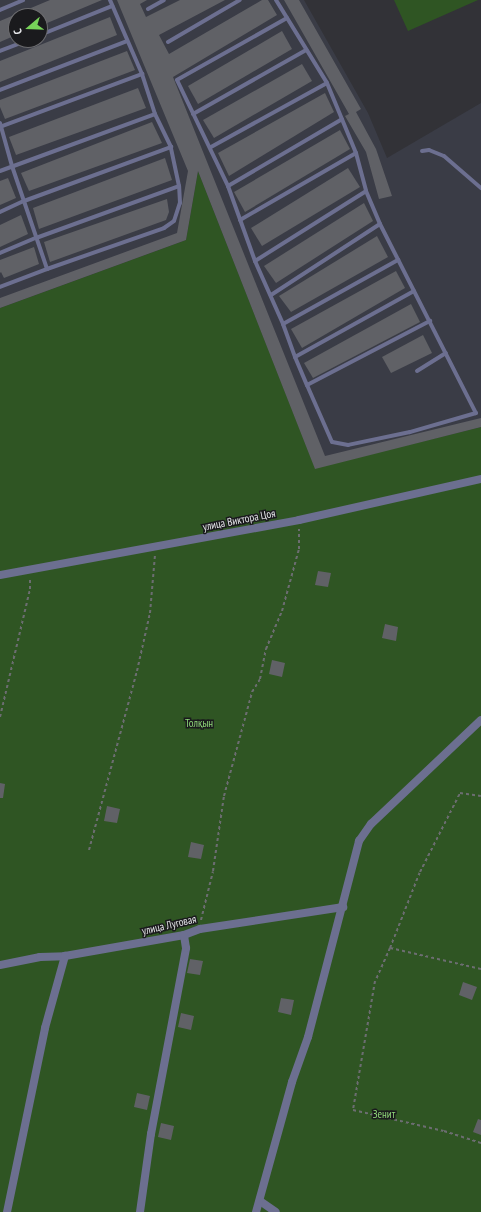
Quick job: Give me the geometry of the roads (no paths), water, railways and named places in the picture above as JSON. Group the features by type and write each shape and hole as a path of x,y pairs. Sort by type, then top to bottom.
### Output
{"street":[{"name":"улица Виктора Цоя","path":"0,575 298,520 481,479"},
{"path":"256,1212 292,1082 308,1037 359,841 371,824 481,720"},
{"name":"улица Луговая","path":"0,965 40,957 65,956 184,935 200,929 343,907"},
{"path":"140,1212 151,1134 186,948 184,935"},
{"path":"7,1212 45,1028 65,956"},
{"path":"260,1201 276,1212"}],"lane":[{"path":"0,10 23,0"},
{"path":"0,287 164,228 174,221 180,203 179,186 171,147 155,114 142,74 110,0"},
{"path":"148,9 164,0"},
{"path":"168,42 240,0"},
{"path":"276,0 327,83 356,153 366,191 380,224 476,412 410,432 348,445 332,442 295,357 271,295 255,261 228,186 211,147 177,80 287,18"},
{"path":"48,32 112,6"},
{"path":"0,90 127,41"},
{"path":"193,114 306,50"},
{"path":"47,269 12,166 0,125 142,74"},
{"path":"211,147 327,83"},
{"path":"0,171 155,114"},
{"path":"228,186 342,119"},
{"path":"0,212 24,201 171,147"},
{"path":"422,151 429,150 444,156 481,188"},
{"path":"240,220 356,153"},
{"path":"0,253 36,238 179,186"},
{"path":"255,261 366,191"},
{"path":"271,295 380,224"},
{"path":"283,324 398,260"},
{"path":"295,357 414,291"},
{"path":"307,385 430,321"},
{"path":"417,371 446,353"}],"park label":[{"name":"Толқын","path":"199,723"},
{"name":"Зенит","path":"384,1114"}]}
